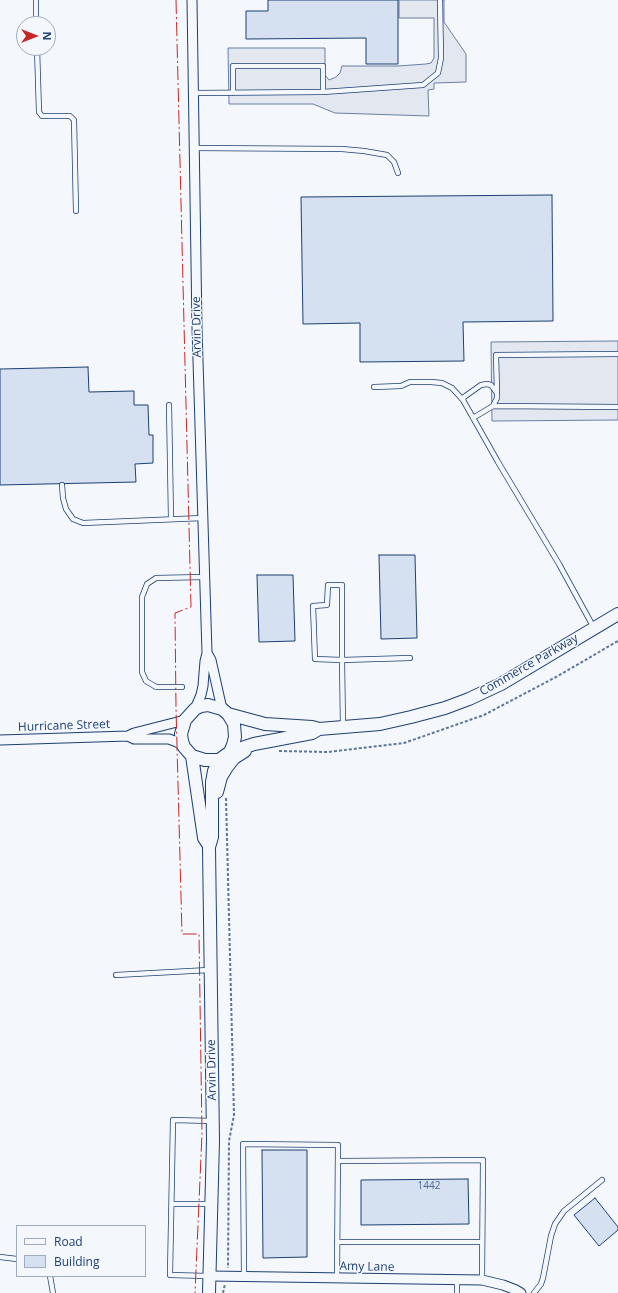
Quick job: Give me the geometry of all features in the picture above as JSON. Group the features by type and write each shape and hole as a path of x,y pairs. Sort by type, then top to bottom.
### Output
{"street":[{"name":"Arvin Drive","path":"192,0 197,328 207,653 205,661 204,686 195,709 184,720 181,734 188,751 204,838 209,847"},
{"name":"Commerce Parkway","path":"225,711 265,724 312,727 319,729 343,728 388,722 445,708 501,684 618,614"},
{"name":"Arvin Drive","path":"207,653 211,660 225,711 234,724 235,737 230,752"},
{"path":"195,709 201,706 208,706 225,711"},
{"name":"Hurricane Street","path":"128,736 134,732 184,720"},
{"name":"Commerce Parkway","path":"230,752 254,744 312,733 319,729"},
{"name":"Hurricane Street","path":"0,740 128,736 134,739 169,739 176,742 188,751"},
{"path":"211,813 218,787 227,767 234,758 254,744"},
{"path":"188,751 205,760 219,760 230,752"},
{"name":"Arvin Drive","path":"209,1293 213,1121 209,847 212,837 212,782 214,771 219,760"},
{"name":"Amy Lane","path":"210,1276 482,1280 503,1285 521,1293"}],"lane":[{"path":"36,0 36,16"},
{"path":"194,93 323,92 422,86 438,72 441,58 440,0"},
{"path":"37,56 39,112 42,116 70,116 74,120 76,211"},
{"path":"233,93 233,66 323,66 323,92"},
{"path":"194,148 342,149 364,151 387,155 394,162 398,173"},
{"path":"493,406 497,398 496,355 618,354"},
{"path":"374,387 401,386 410,382 431,382 452,388 463,400 559,564 594,628"},
{"path":"463,400 464,397 481,385 491,385 495,388 497,393"},
{"path":"169,406 171,519"},
{"path":"473,418 493,406 618,406"},
{"path":"62,485 66,509 73,519 83,523 203,518"},
{"path":"182,687 156,686 146,681 142,672 142,597 148,584 156,578 204,577"},
{"path":"343,728 342,660 342,585 328,585 327,605 313,606 315,659 342,660 410,658"},
{"path":"116,975 211,970"},
{"path":"210,1276 170,1276 173,1120 213,1121"},
{"path":"244,1277 243,1144 338,1145 337,1278"},
{"path":"338,1161 483,1160 482,1280"},
{"path":"534,1293 541,1284 543,1278 551,1236 556,1224 564,1211 602,1180"},
{"path":"172,1204 211,1204"},
{"path":"337,1242 482,1242"},
{"path":"0,1257 16,1259"},
{"path":"50,1277 53,1293"},
{"path":"457,1280 457,1293"}],"path":[{"path":"274,751 328,752 404,743 484,715 556,677 618,641"},
{"path":"223,1293 229,1264 228,1142 234,1116 226,795"}],"shaded area":[{"path":"399,0 444,0 444,22 466,54 466,82 434,83 434,89 428,90 429,116 335,113 313,104 229,104 228,48 325,48 325,75 329,80 336,77 340,73 342,66 398,66 431,63 434,58 434,18 399,18"},
{"path":"618,341 618,420 492,421 491,342"}],"building":[{"path":"268,0 398,0 398,64 366,64 366,38 246,39 246,11 268,11"},
{"path":"552,195 553,321 463,322 464,361 360,362 360,323 303,324 301,197"},
{"path":"88,367 89,392 134,391 134,405 148,405 149,435 153,435 153,463 135,464 136,482 0,485 0,369"},
{"path":"379,555 415,555 417,638 381,639"},
{"path":"257,575 293,575 295,641 259,642"},
{"path":"262,1150 307,1150 307,1257 263,1258"},
{"path":"468,1179 469,1224 361,1225 361,1180"},
{"path":"595,1198 618,1227 618,1230 599,1246 574,1215"}],"power":[{"path":"176,0 191,607 175,613 176,708 182,934 199,934 202,1134 195,1293"}]}
